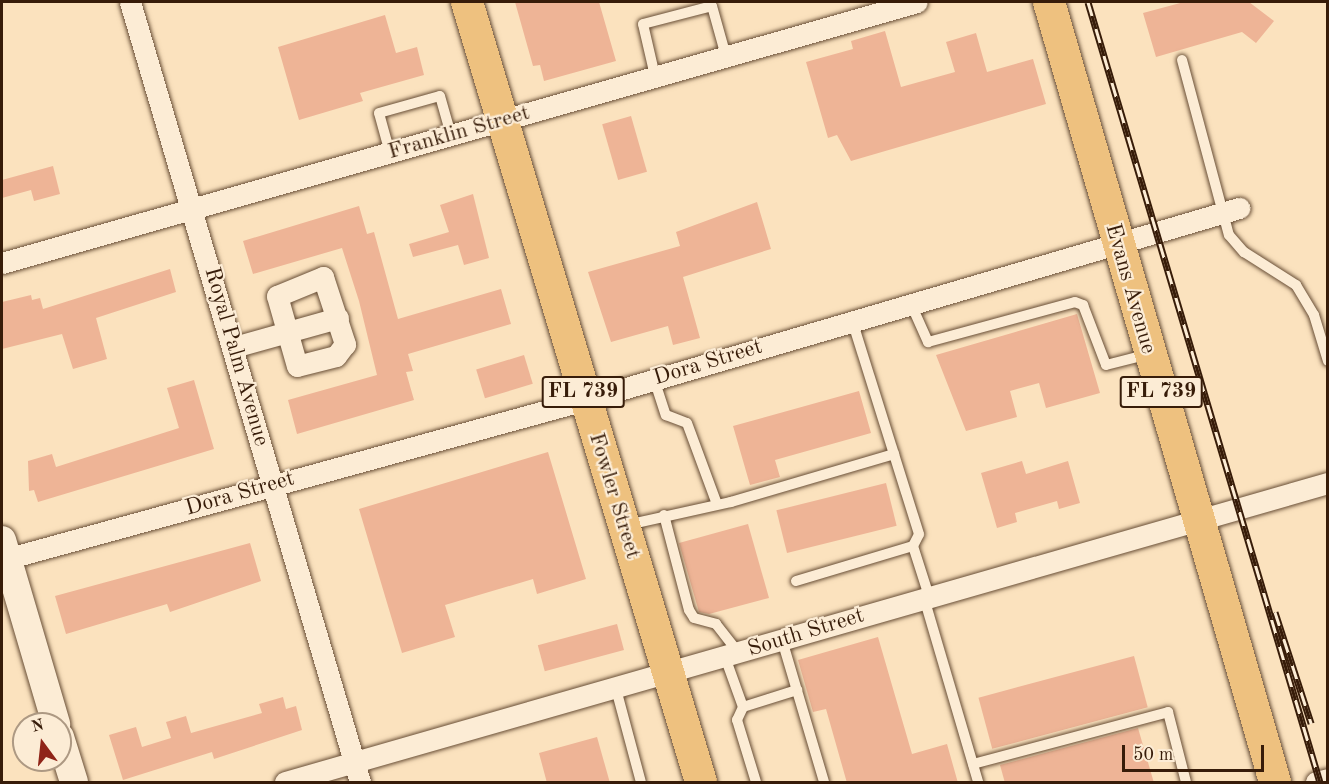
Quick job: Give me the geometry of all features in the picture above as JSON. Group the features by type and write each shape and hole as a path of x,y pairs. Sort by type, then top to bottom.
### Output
{"main road":[{"name":"Fowler Street","path":"467,2 701,783"},
{"name":"Evans Avenue","path":"1049,2 1275,783"}],"street":[{"name":"Royal Palm Avenue","path":"130,2 234,347 358,773"},
{"name":"Franklin Street","path":"2,263 917,2"},
{"name":"Dora Street","path":"3,553 273,485 585,400 1232,210"},
{"path":"323,277 338,318 343,350 304,366 293,363 277,296 323,277"},
{"path":"234,347 338,318"},
{"name":"South Street","path":"285,783 358,773 616,689 927,597 1328,483"},
{"path":"3,553 52,712"},
{"path":"1316,783 1328,779"}],"lane":[{"path":"655,76 643,24 712,6 726,56"},
{"path":"1182,60 1232,210 1235,245 1301,293 1328,361"},
{"path":"390,153 379,113 440,96 451,135"},
{"path":"911,304 924,337 940,342 1075,302 1083,305 1106,365 1150,354"},
{"path":"852,320 919,534 913,546 978,783"},
{"path":"654,379 666,415 687,423 717,504"},
{"path":"624,526 717,504 894,454"},
{"path":"664,515 689,610 698,620 716,624 732,655 743,707 737,720 756,783"},
{"path":"796,581 913,546"},
{"path":"782,640 824,783"},
{"path":"616,689 641,783"},
{"path":"743,707 797,690"},
{"path":"973,764 1168,712 1186,783"}],"building":[{"path":"515,2 599,2 616,61 544,81 540,65 533,66"},
{"path":"1184,2 1249,2 1274,21 1256,43 1242,32 1156,57 1143,13"},
{"path":"385,15 396,53 417,47 424,75 360,93 363,101 299,120 278,47"},
{"path":"885,31 901,87 955,72 946,42 976,33 987,72 1033,59 1046,104 851,161 837,135 828,138 806,62 853,49 851,41"},
{"path":"631,116 647,172 618,180 602,124"},
{"path":"53,166 60,194 34,201 31,190 2,198 2,180"},
{"path":"473,194 489,258 464,265 458,245 413,257 409,244 449,232 440,205"},
{"path":"757,202 771,249 683,277 700,338 673,345 668,326 611,342 588,272 680,246 676,232"},
{"path":"359,206 367,234 374,232 398,319 501,289 511,324 408,354 413,371 406,372 414,400 297,434 288,400 377,375 359,301 342,248 253,274 243,241"},
{"path":"170,269 176,292 96,318 107,359 73,369 62,334 2,349 2,302 31,295 32,300 40,298 43,309"},
{"path":"1077,314 1100,393 1046,408 1039,383 1010,391 1017,417 966,431 936,355"},
{"path":"524,355 533,384 485,398 476,370"},
{"path":"194,380 214,449 38,502 34,490 29,491 28,461 52,454 56,467 179,428 167,388"},
{"path":"859,391 871,433 775,460 780,477 750,485 733,426"},
{"path":"548,452 586,579 537,594 533,579 445,605 455,637 402,653 359,509"},
{"path":"1022,461 1026,474 1068,461 1080,503 1059,509 1057,501 1015,513 1017,522 997,528 981,473"},
{"path":"886,483 897,526 787,553 776,510"},
{"path":"748,524 769,598 709,614 699,612 679,543"},
{"path":"250,543 261,581 170,612 167,604 66,634 55,596"},
{"path":"617,624 624,650 545,671 538,645"},
{"path":"878,637 912,754 947,744 958,783 847,783 826,709 813,712 798,660"},
{"path":"1134,656 1148,707 992,749 978,698"},
{"path":"283,697 286,709 296,706 302,730 214,759 212,752 123,780 109,735 136,727 142,747 171,738 166,722 186,716 191,733 262,713 259,704"},
{"path":"1138,728 1154,783 1005,783 1000,765"},
{"path":"597,737 610,783 547,783 539,753"}],"railway":[{"path":"1088,2 1320,782"},
{"path":"1275,612 1311,723"}]}
